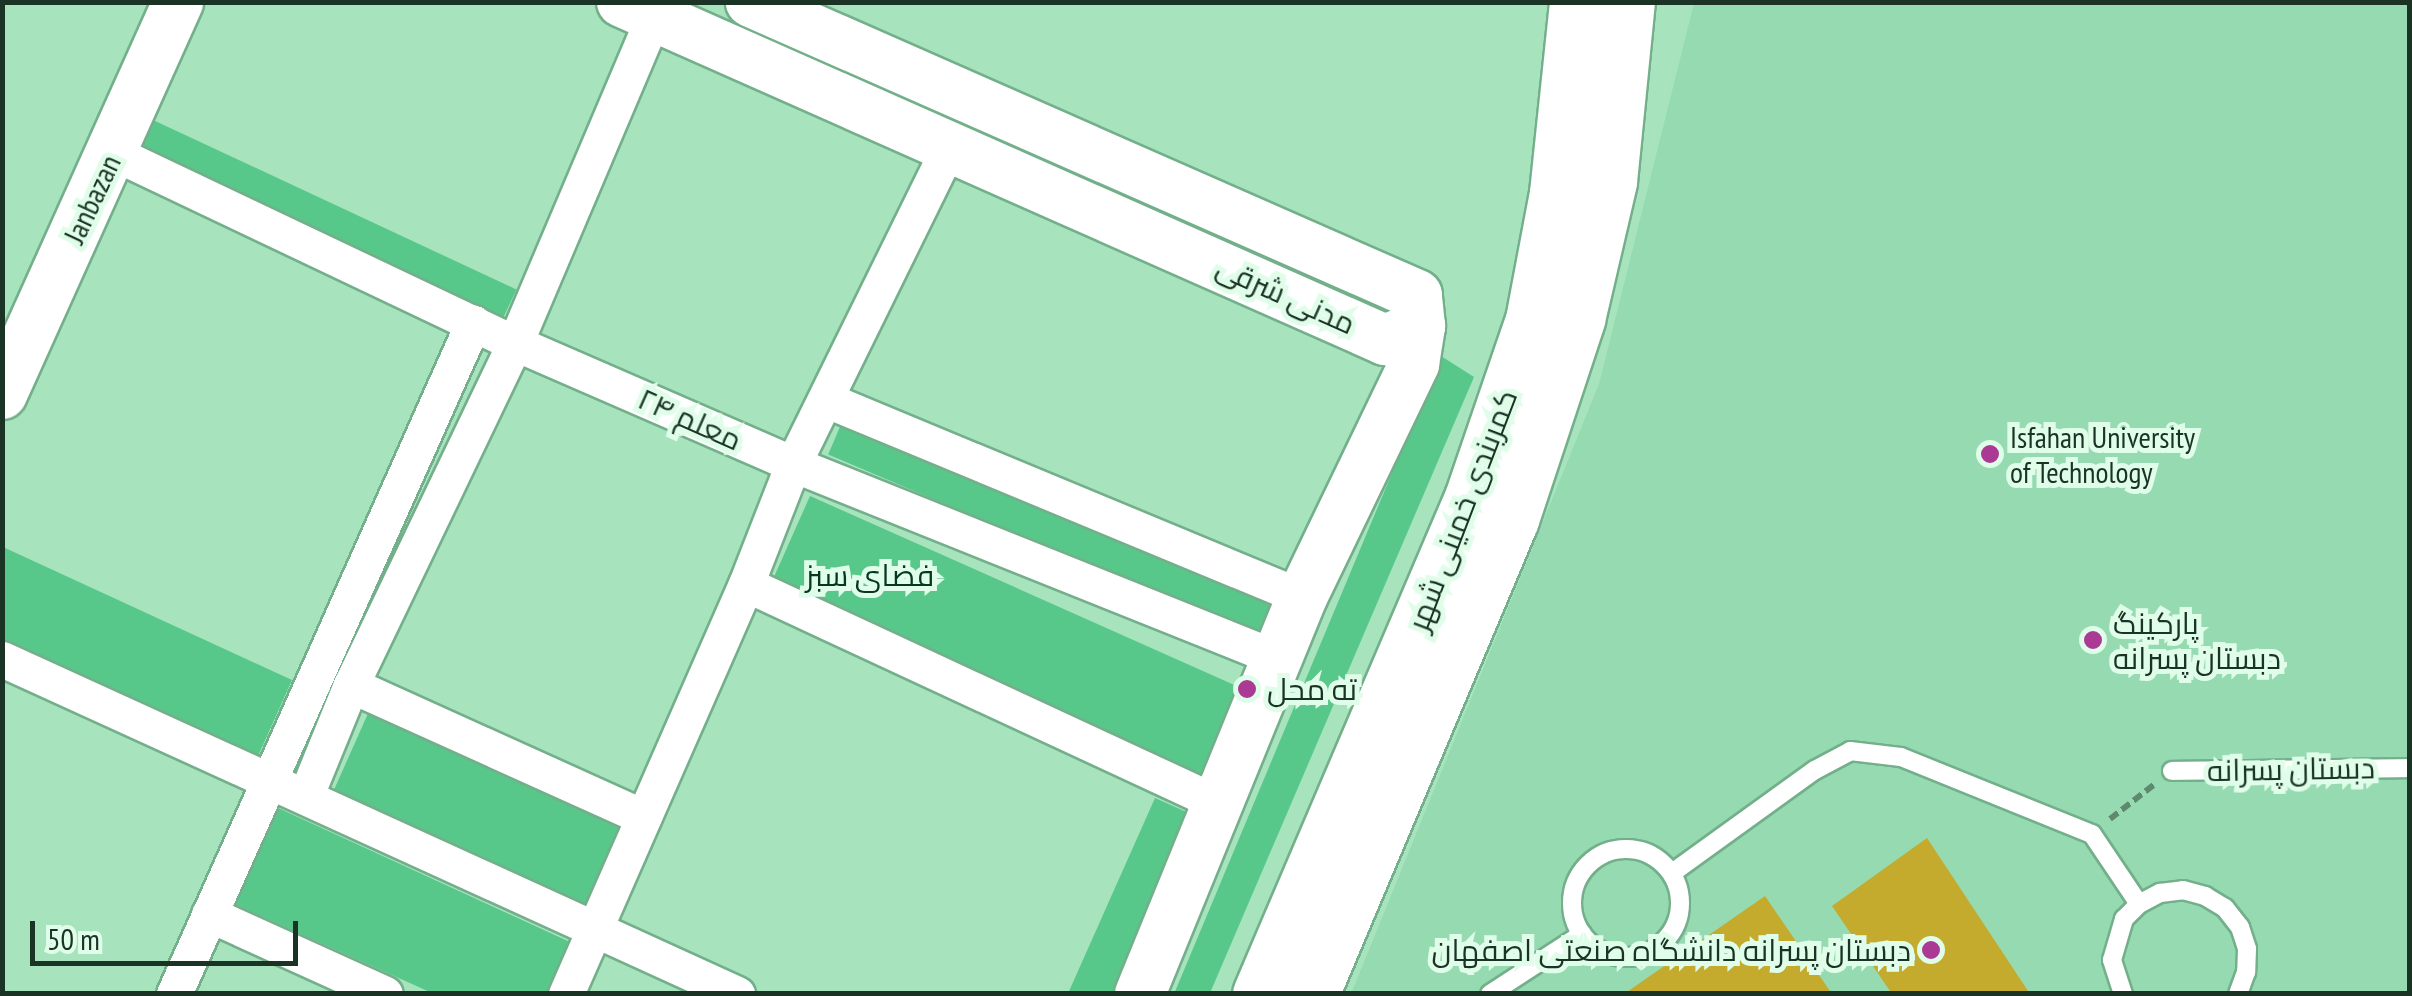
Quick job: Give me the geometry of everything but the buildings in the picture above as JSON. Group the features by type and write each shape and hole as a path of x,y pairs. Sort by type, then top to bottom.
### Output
{"highway":[{"name":"کمربندی خمینی شهر","path":"1260,994 1472,498 1533,320 1557,192 1577,2"},
{"name":"کمربندی خمینی شهر","path":"1311,994 1511,519 1571,338 1609,181 1627,2"}],"street":[{"name":"Janbazan","path":"2,394 114,153 178,2"},
{"name":"مدنی شرقی","path":"638,9 1385,340 1420,326 1417,296 751,2"},
{"path":"306,796 352,685 515,343 638,9"},
{"path":"566,994 746,584 793,464 950,145"},
{"name":"معلم ۲۴","path":"114,153 515,343 793,464 1278,658"},
{"path":"174,994 473,323"},
{"path":"1140,994 1302,598 1414,364 1420,326"},
{"path":"827,400 1302,598"},
{"path":"746,584 1220,804"},
{"path":"2,658 736,994"},
{"path":"352,685 644,817"},
{"path":"210,914 386,994"}],"lane":[{"path":"1672,873 1815,770 1850,751 1900,757 2092,834 2139,904"},
{"name":"دبستان پسرانه","path":"2172,771 2410,768"},
{"path":"1629,848 1660,860 1672,873 1680,909 1664,942 1630,957 1595,947 1582,934 1572,901 1584,869 1596,858 1629,848"},
{"path":"2123,994 2112,960 2115,939 2124,919 2139,904 2160,893 2183,890 2205,896 2225,908 2240,926 2247,949 2246,972 2238,994"},
{"path":"1490,994 1582,934"}],"path":[{"path":"2092,834 2172,771"}],"shaded area":[{"name":"Isfahan University of Technology","path":"1694,3 2409,3 2409,993 1351,994 1599,384"}],"green space":[{"path":"153,120 516,289 501,322 138,153"},
{"path":"1441,356 1474,377 1210,993 1174,994"},
{"name":"فضای سبز","path":"845,415 1287,603 1270,642 828,455"},
{"name":"فضای سبز","path":"810,496 1247,690 1208,778 771,584"},
{"path":"3,547 292,680 254,765 3,649"},
{"path":"370,709 628,824 589,910 331,796"},
{"path":"1155,798 1194,815 1115,994 1069,992"},
{"path":"276,807 570,942 546,993 432,993 232,903"}],"place":[{"name":"Isfahan University of Technology","path":"1990,454"},
{"name":"پارکینگ دبستان پسرانه","path":"2093,640"},
{"name":"ته محل","path":"1247,689"},
{"name":"دبستان پسرانه دانشگاه صنعتی اصفهان","path":"1931,950"}]}
